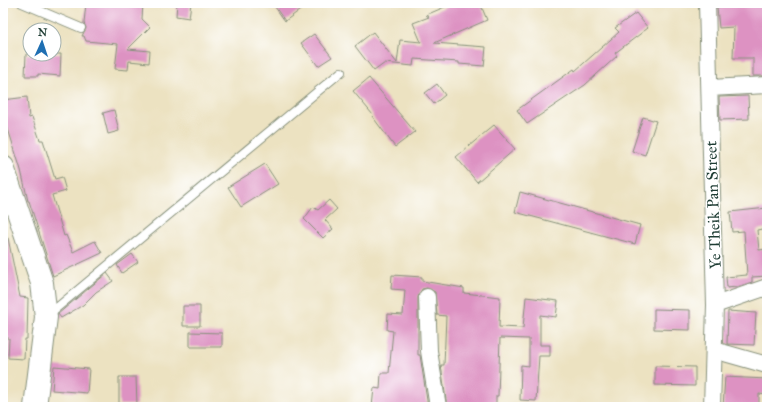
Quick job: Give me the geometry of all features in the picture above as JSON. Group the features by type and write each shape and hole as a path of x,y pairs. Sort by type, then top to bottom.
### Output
{"main road":[{"path":"3,167 42,283 46,317 35,407"}],"street":[{"name":"Ye Theik Pan Street","path":"707,3 715,305 712,407"},
{"path":"710,88 767,85"},
{"path":"715,305 767,287"},
{"path":"427,297 429,351 438,407"},
{"path":"714,350 767,365"}],"lane":[{"path":"22,3 81,28"},
{"path":"46,317 341,72"}],"building":[{"path":"86,3 143,3 142,19 150,27 128,49 150,51 149,63 129,61 128,70 115,69 118,44 86,41 84,36 82,36 86,28 84,23"},
{"path":"177,3 191,3 189,18 176,16"},
{"path":"280,3 310,3 285,21 275,7"},
{"path":"454,3 480,3 487,20 434,43 486,47 484,66 459,64 459,62 414,59 413,66 385,63 374,71 355,46 373,32 397,63 400,40 421,42 413,23 429,17 426,15"},
{"path":"742,5 767,6 767,76 753,76 753,58 733,58 734,27 719,28 717,7"},
{"path":"636,13 648,28 615,53 617,56 585,85 527,124 517,110 574,69 575,71 619,32 615,28"},
{"path":"314,34 332,57 318,66 301,43"},
{"path":"26,62 61,62 60,76 38,74 38,76 25,76"},
{"path":"369,78 415,132 395,147 372,116 373,115 353,91"},
{"path":"437,84 445,95 434,104 425,93"},
{"path":"748,96 749,119 720,120 719,97"},
{"path":"27,97 29,118 32,117 40,140 43,140 55,179 62,177 66,191 52,195 64,236 66,235 73,252 95,241 102,253 53,276 28,201 21,170 3,113 3,100"},
{"path":"114,110 119,131 108,134 103,113"},
{"path":"643,117 656,121 645,155 632,151"},
{"path":"494,125 515,149 477,182 456,157"},
{"path":"265,164 278,184 241,207 228,187"},
{"path":"520,192 640,225 635,244 515,212"},
{"path":"329,200 337,209 325,220 333,229 323,238 304,219 313,207 318,210"},
{"path":"767,208 767,228 757,230 759,250 767,249 767,276 752,277 752,282 737,287 727,288 726,277 747,275 744,231 732,232 730,212"},
{"path":"3,238 8,238 20,297 28,298 27,339 25,339 24,359 8,358 9,338 3,338"},
{"path":"132,254 138,262 122,273 117,265"},
{"path":"107,273 113,281 96,292 83,305 61,318 58,314"},
{"path":"392,275 422,277 422,281 464,288 464,293 500,297 499,327 523,328 526,297 558,301 556,317 540,315 540,345 550,345 550,356 539,356 536,401 520,400 521,365 529,366 529,339 500,338 498,396 496,396 496,407 447,407 441,365 444,365 446,316 437,315 435,292 427,288 422,289 418,297 418,355 420,355 428,407 372,407 374,388 380,389 381,373 389,373 393,331 387,330 388,314 403,315 405,290 391,289"},
{"path":"183,306 200,306 200,326 183,326"},
{"path":"654,309 690,310 690,330 654,329"},
{"path":"728,311 756,313 754,345 727,344"},
{"path":"190,332 222,333 222,347 190,347"},
{"path":"54,366 89,369 87,393 52,390"},
{"path":"655,366 695,367 695,386 655,385"},
{"path":"119,377 136,377 137,405 119,405"},
{"path":"725,377 767,379 767,395 759,394 759,407 723,407"}]}
